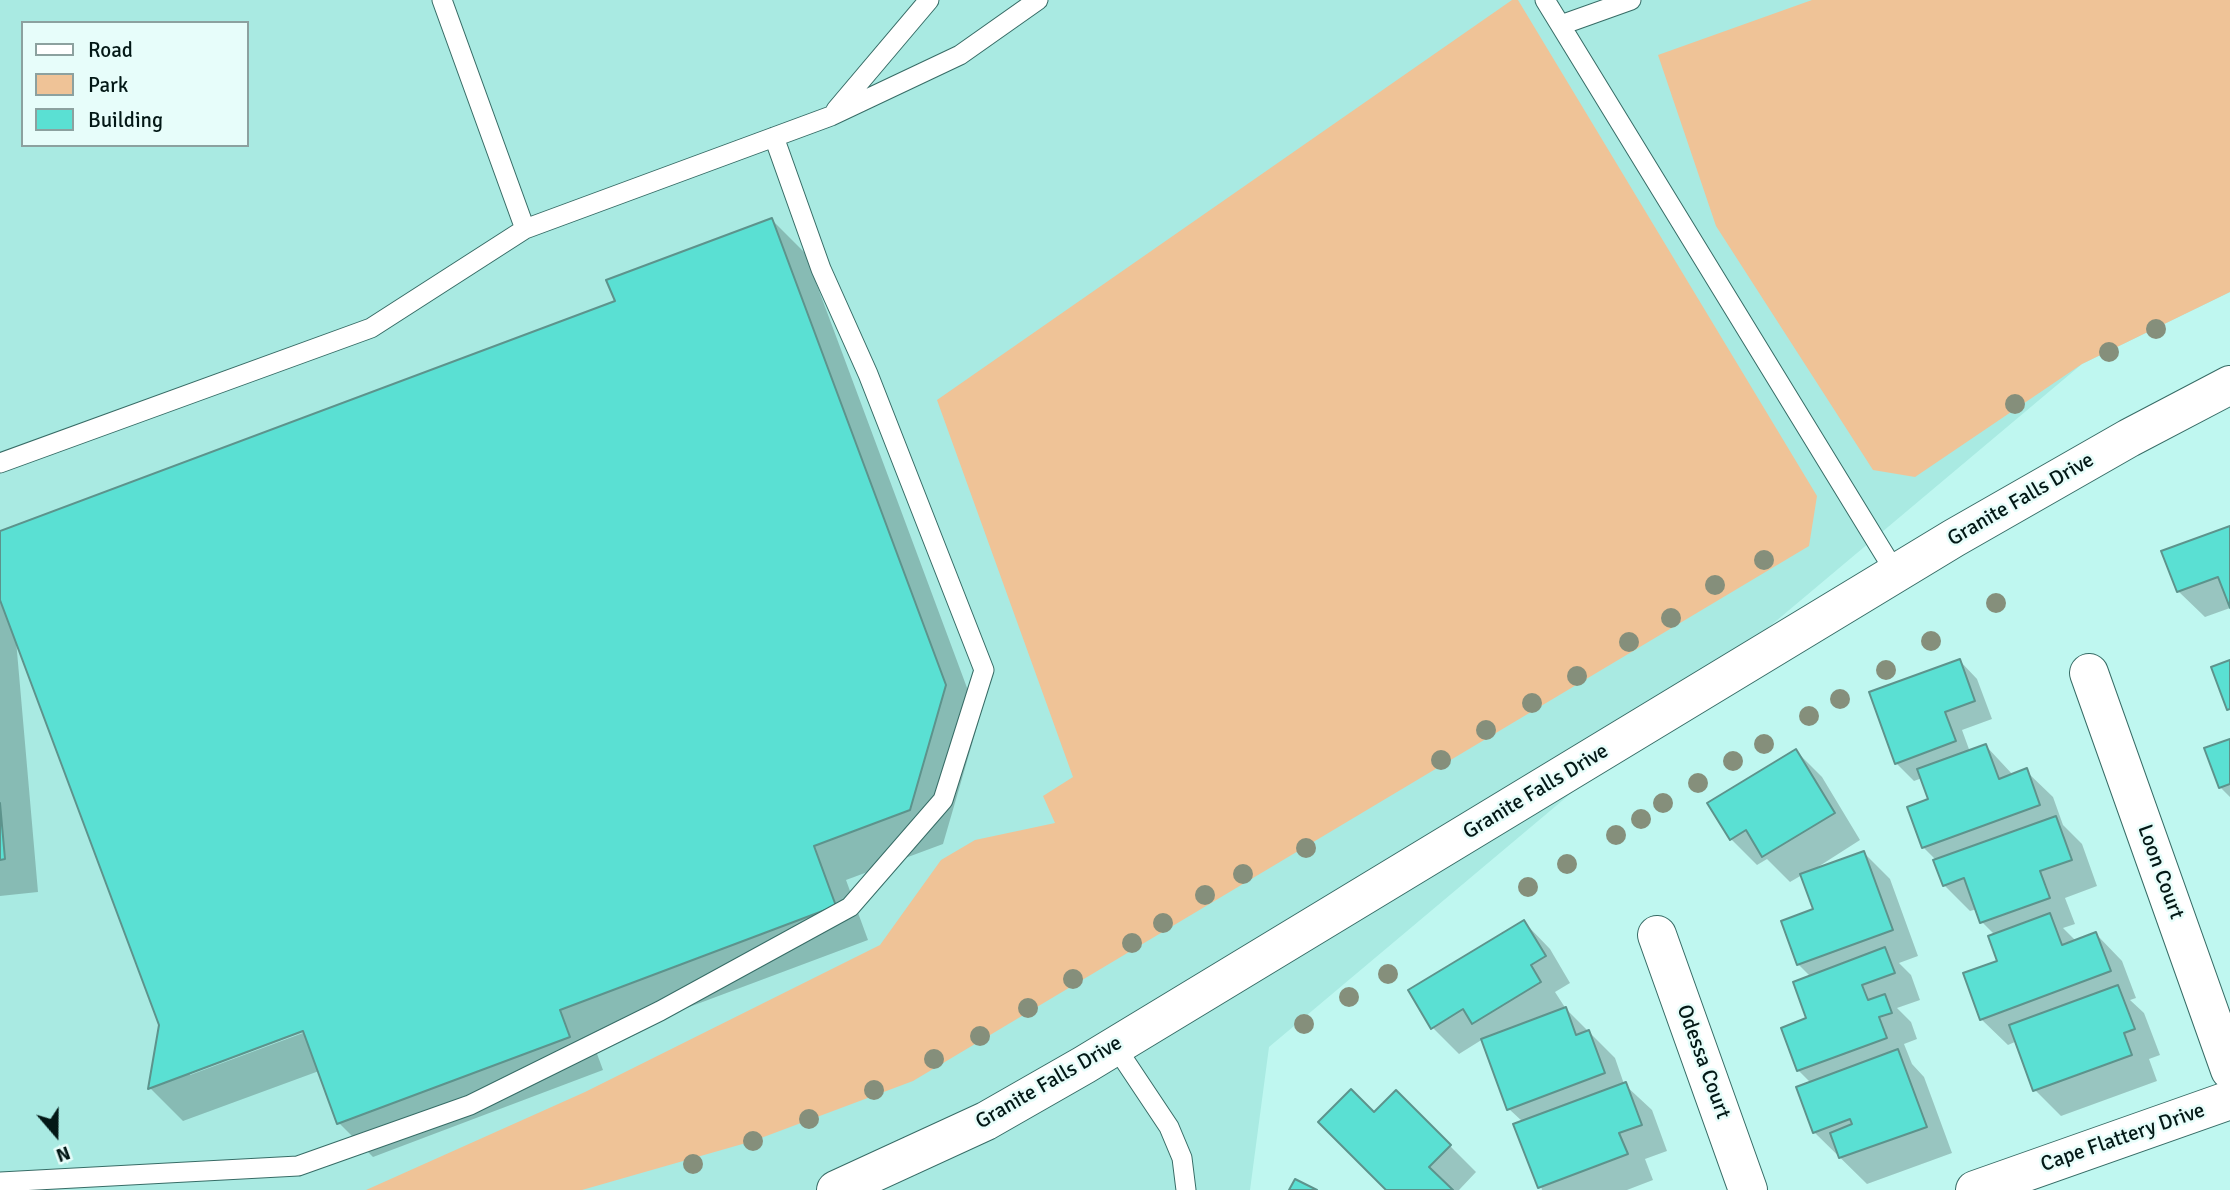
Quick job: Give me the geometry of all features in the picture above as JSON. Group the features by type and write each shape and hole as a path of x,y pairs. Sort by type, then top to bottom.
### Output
{"street":[{"name":"Granite Falls Drive","path":"836,1190 986,1121 1896,575 2129,438 2230,385"},
{"name":"Loon Court","path":"2090,673 2230,1070"},
{"name":"Odessa Court","path":"1657,935 1748,1190"},
{"name":"Cape Flattery Drive","path":"1975,1190 2230,1100"}],"lane":[{"path":"442,0 525,229"},
{"path":"831,116 929,0"},
{"path":"0,463 371,328 525,229 831,116 960,55 1038,0"},
{"path":"1545,0 1896,575"},
{"path":"1561,25 1631,0"},
{"path":"0,1182 298,1166 470,1105 660,1011 850,907 943,800 985,670 868,374 821,270 774,137"},
{"path":"1115,1046 1169,1127 1182,1158 1186,1190"}],"shaded area":[{"path":"0,0 2230,0 2230,292 2082,364 1269,1047 1250,1190 0,1190"}],"green space":[{"path":"1512,0 1518,0 1817,496 1809,546 913,1081 753,1141 582,1190 366,1190 585,1092 880,945 941,860 975,840 1055,823 1043,796 1073,777 937,400"},
{"path":"1812,0 2230,0 2230,292 2082,364 1915,477 1873,470 1716,226 1658,55"}],"building":[{"path":"772,218 946,685 910,810 814,846 836,906 560,1010 570,1037 337,1124 303,1031 148,1089 159,1025 0,600 0,531 615,301 606,280"},
{"path":"2230,526 2230,608 2218,577 2177,592 2161,551"},
{"path":"1960,659 1975,701 1945,712 1956,741 1895,764 1869,692"},
{"path":"2230,660 2230,709 2227,710 2211,667"},
{"path":"2230,739 2230,784 2219,788 2204,748"},
{"path":"1986,744 1999,779 2027,768 2040,805 1922,848 1907,807 1928,799 1917,769"},
{"path":"1796,749 1835,813 1762,857 1746,830 1730,840 1707,803"},
{"path":"0,803 5,859 0,860"},
{"path":"2056,816 2072,860 2040,871 2050,898 1980,923 1964,878 1943,886 1933,860"},
{"path":"1864,851 1893,930 1797,965 1781,921 1813,909 1800,874"},
{"path":"2050,913 2062,945 2096,932 2111,971 1980,1020 1963,973 1997,961 1988,936"},
{"path":"1524,920 1546,956 1531,965 1541,982 1472,1024 1463,1009 1431,1029 1408,990"},
{"path":"1885,947 1895,973 1862,985 1868,1000 1885,994 1892,1013 1879,1017 1887,1038 1797,1071 1781,1028 1806,1018 1793,982"},
{"path":"2118,985 2135,1029 2124,1033 2132,1055 2033,1091 2009,1025"},
{"path":"1566,1007 1576,1035 1589,1030 1605,1073 1507,1110 1481,1039"},
{"path":"1898,1049 1927,1127 1839,1158 1830,1133 1852,1124 1850,1119 1813,1133 1796,1087"},
{"path":"1626,1082 1642,1125 1619,1133 1628,1154 1538,1188 1513,1124"},
{"path":"1351,1089 1374,1112 1396,1090 1451,1145 1429,1167 1453,1190 1386,1190 1318,1122"},
{"path":"1295,1179 1317,1190 1289,1190"}]}
